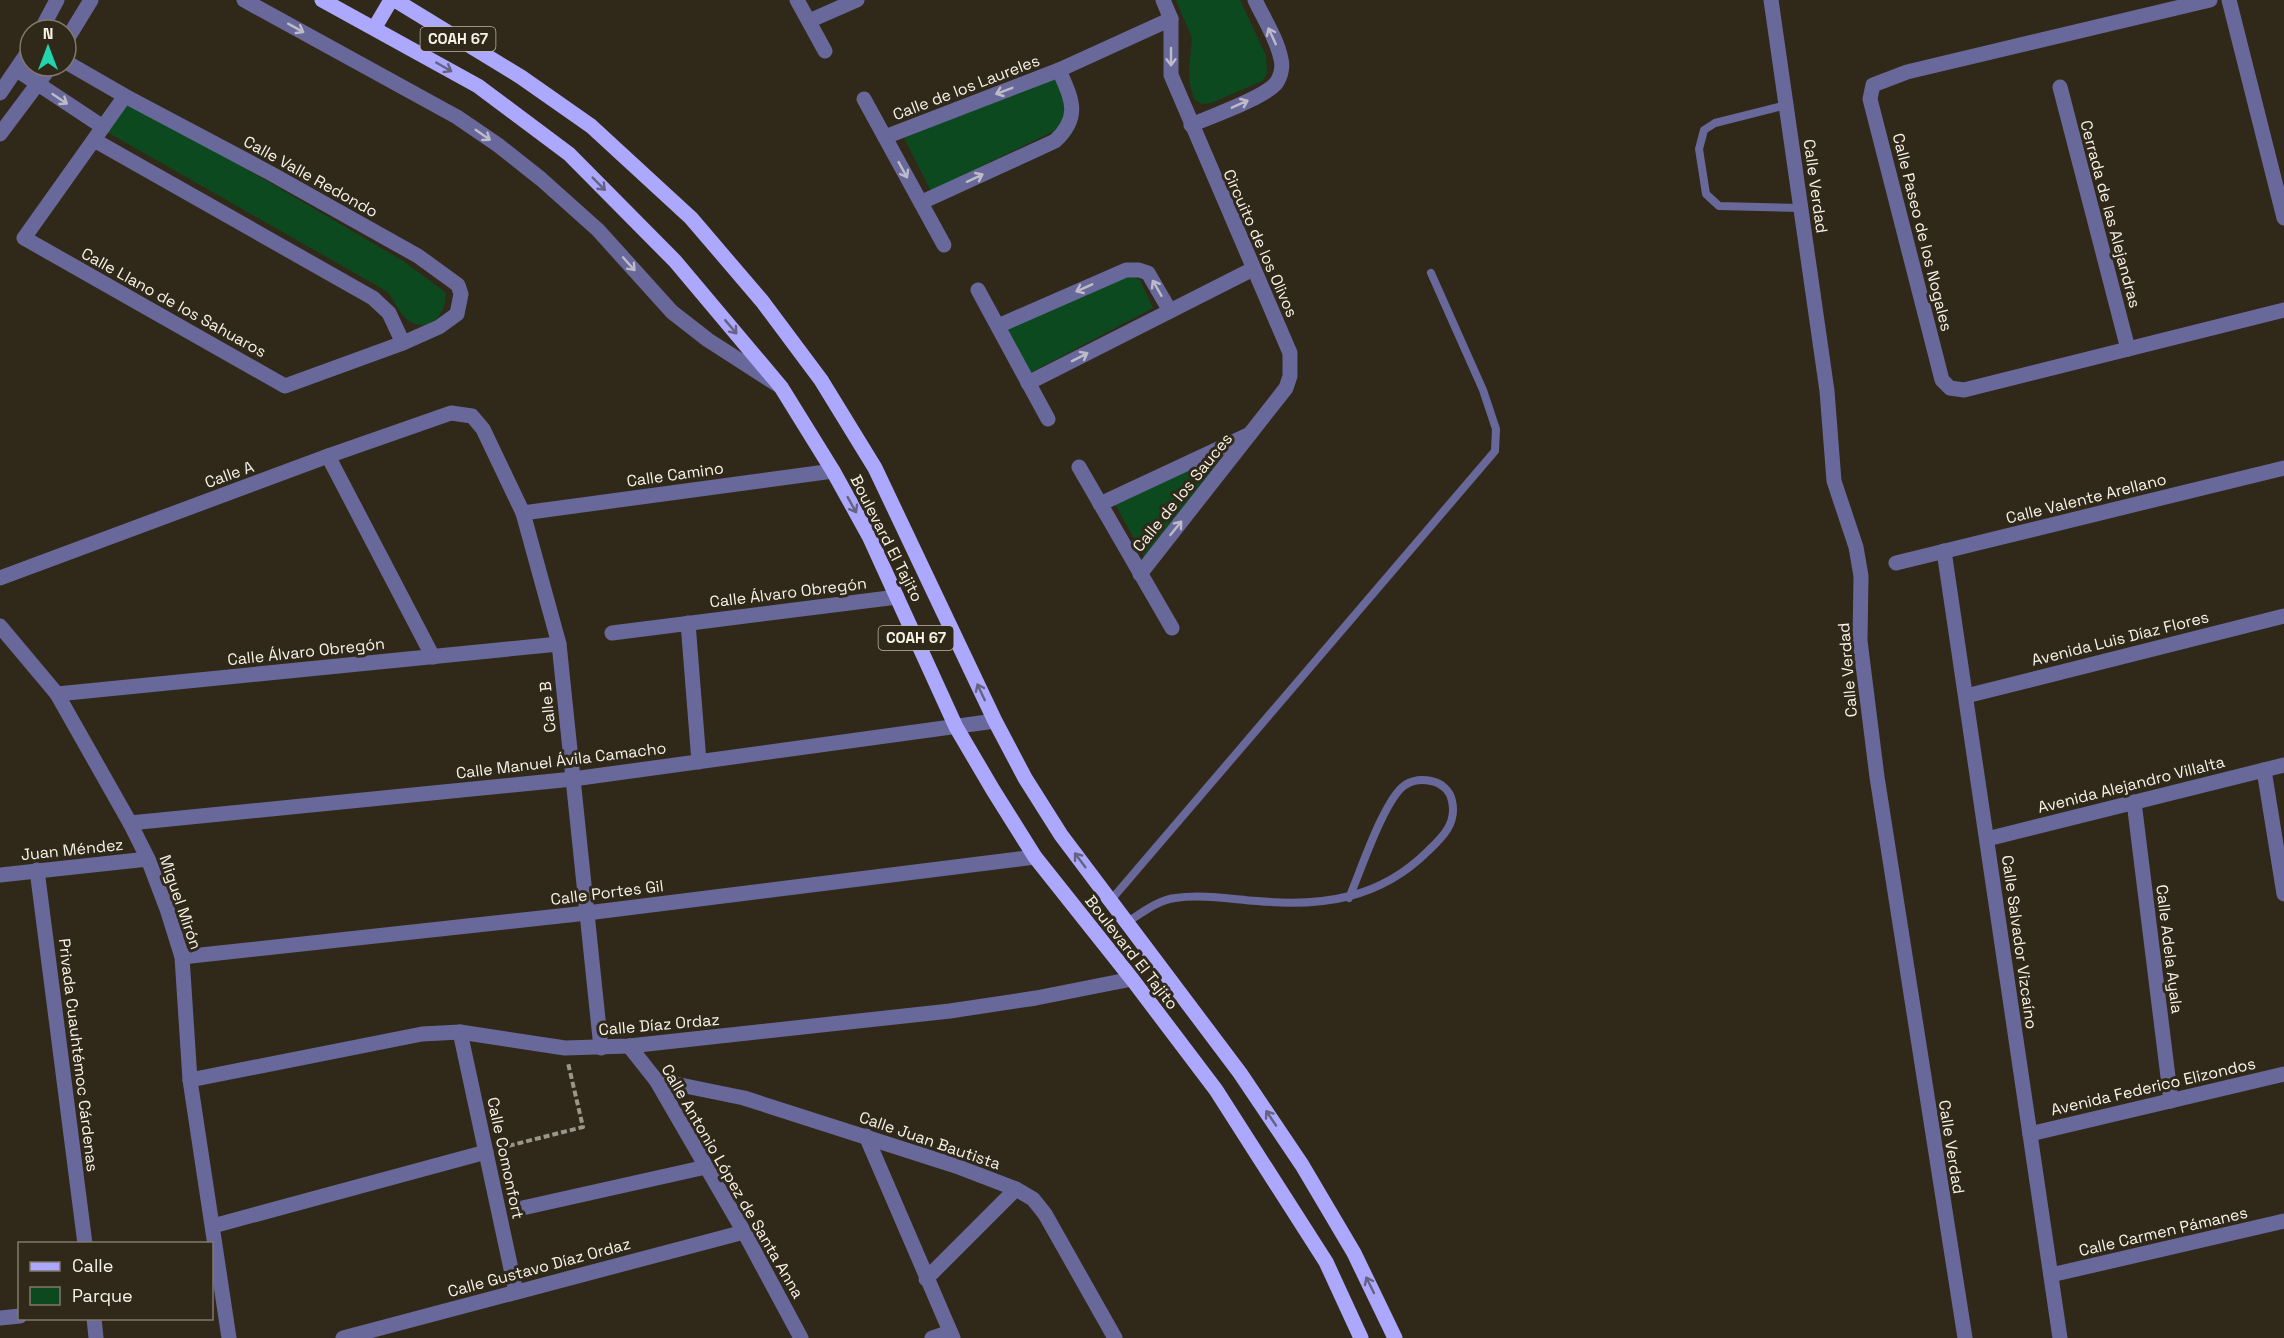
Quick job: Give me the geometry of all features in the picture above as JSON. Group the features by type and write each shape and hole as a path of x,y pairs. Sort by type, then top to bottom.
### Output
{"main road":[{"name":"Boulevard El Tajito","path":"322,0 375,27 478,86 569,154 675,261 781,387 833,471 869,536 956,727 993,790 1035,857 1216,1090 1326,1262 1361,1338"},
{"name":"Boulevard El Tajito","path":"393,0 521,77 591,126 691,218 762,301 821,380 875,468 995,721 1025,778 1061,835 1240,1073 1302,1165 1354,1253 1395,1338"},
{"path":"375,27 393,0"}],"street":[{"path":"47,18 57,0"},
{"path":"78,21 91,0"},
{"path":"244,0 458,117 498,145 541,179 598,230 672,312 708,340 781,387"},
{"path":"797,0 825,51"},
{"path":"809,21 857,0"},
{"name":"Circuito de los Olivos","path":"1163,0 1171,19 1171,75 1290,353 1290,376"},
{"path":"1191,125 1267,92 1277,82 1282,62 1279,50 1255,0"},
{"name":"Calle Verdad","path":"1771,0 1827,391 1834,481 1856,547 1861,576 1860,641 1871,734 1898,921 1965,1338"},
{"name":"Calle Paseo de los Nogales","path":"2210,0 1907,72 1873,85 1870,99 1942,380 1950,388 1964,390 2284,310"},
{"path":"2229,0 2284,218"},
{"name":"Calle de los Laureles","path":"885,137 1059,70 1171,19"},
{"name":"Calle Valle Redondo","path":"78,69 418,256 458,285 461,303"},
{"path":"0,93 17,70 38,84 98,134 373,298 389,313 403,343"},
{"name":"Calle de los Laureles","path":"922,202 1055,141 1068,125 1072,108 1072,99 1059,70"},
{"path":"0,134 42,78"},
{"name":"Cerrada de las Alejandras","path":"2060,87 2128,349"},
{"name":"Calle Llano de los Sahuaros","path":"125,96 24,238 285,386 403,343 439,327 457,314 461,303"},
{"name":"Calle de los Laureles","path":"864,99 944,245"},
{"path":"1028,383 1253,269"},
{"path":"998,326 1126,270 1148,273 1170,311"},
{"path":"978,290 1048,419"},
{"name":"Calle de los Sauces","path":"1140,574 1253,432 1286,388 1290,376"},
{"name":"Calle A","path":"0,578 328,456 451,413 472,416"},
{"name":"Calle B","path":"472,416 483,429 523,513 558,644 601,1048"},
{"name":"Calle de los Sauces","path":"1100,504 1253,432"},
{"path":"328,456 433,657"},
{"name":"Calle de los Sauces","path":"1079,467 1172,628"},
{"name":"Calle Valente Arellano","path":"1896,563 2284,468"},
{"name":"Calle Camino","path":"523,513 833,471"},
{"name":"Calle Salvador Vizcaíno","path":"1944,551 2060,1338"},
{"name":"Calle Álvaro Obregón","path":"612,633 897,597"},
{"name":"Avenida Luis Díaz Flores","path":"1966,696 2284,615"},
{"path":"688,623 699,762"},
{"name":"Miguel Mirón","path":"0,626 57,694 130,822 148,859 182,957 190,1080 213,1226 217,1291 229,1338"},
{"name":"Calle Álvaro Obregón","path":"57,694 558,644"},
{"name":"Calle Manuel Ávila Camacho","path":"130,822 573,779 995,721"},
{"name":"Avenida Alejandro Villalta","path":"1987,839 2284,765"},
{"path":"2264,770 2284,894"},
{"name":"Calle Adela Ayala","path":"2134,802 2171,1101"},
{"name":"Calle Portes Gil","path":"182,957 586,913 1035,857"},
{"name":"Juan Méndez","path":"0,875 148,859"},
{"name":"Privada Cuauhtémoc Cárdenas","path":"37,870 85,1242"},
{"name":"Calle Díaz Ordaz","path":"190,1080 422,1034 460,1032 565,1048 629,1046 950,1011 1036,998 1132,979"},
{"name":"Calle Comonfort","path":"460,1032 516,1292"},
{"name":"Calle Antonio López de Santa Anna","path":"629,1046 656,1080 744,1232 801,1338"},
{"name":"Avenida Federico Elizondos","path":"2030,1134 2284,1074"},
{"name":"Calle Juan Bautista","path":"656,1080 744,1098 956,1166 1016,1189 1033,1200 1045,1214 1115,1338"},
{"path":"866,1136 952,1335 932,1338"},
{"path":"213,1226 486,1152"},
{"path":"518,1209 706,1167"},
{"path":"926,1279 1016,1189"},
{"name":"Calle Carmen Pámanes","path":"2051,1275 2284,1221"},
{"name":"Calle Gustavo Díaz Ordaz","path":"344,1338 744,1232"},
{"path":"0,1318 18,1316"},
{"path":"94,1320 96,1338"}],"lane":[{"path":"1786,105 1715,123 1704,130 1699,149 1706,194 1719,206 1801,208"},
{"path":"1110,900 1495,451 1496,429 1483,390 1431,273"},
{"path":"1127,922 1164,900 1176,898 1196,896 1300,903 1326,902 1349,898 1379,886 1421,858 1449,830 1453,813 1452,800 1446,788 1436,782 1420,779 1397,792 1387,807 1349,898"}],"path":[{"path":"486,1152 583,1127 565,1048"}],"green space":[{"path":"1176,0 1240,0 1266,56 1267,74 1262,81 1211,103 1202,104 1194,99 1189,70 1192,38"},
{"path":"1057,77 1066,105 1060,124 1054,131 931,191 904,138"},
{"path":"131,101 403,261 445,292 441,313 426,325 411,322 401,313 388,292 107,132"},
{"path":"1133,277 1140,280 1153,308 1030,373 1006,329 1125,278"},
{"path":"1232,447 1146,560 1114,502"}]}
